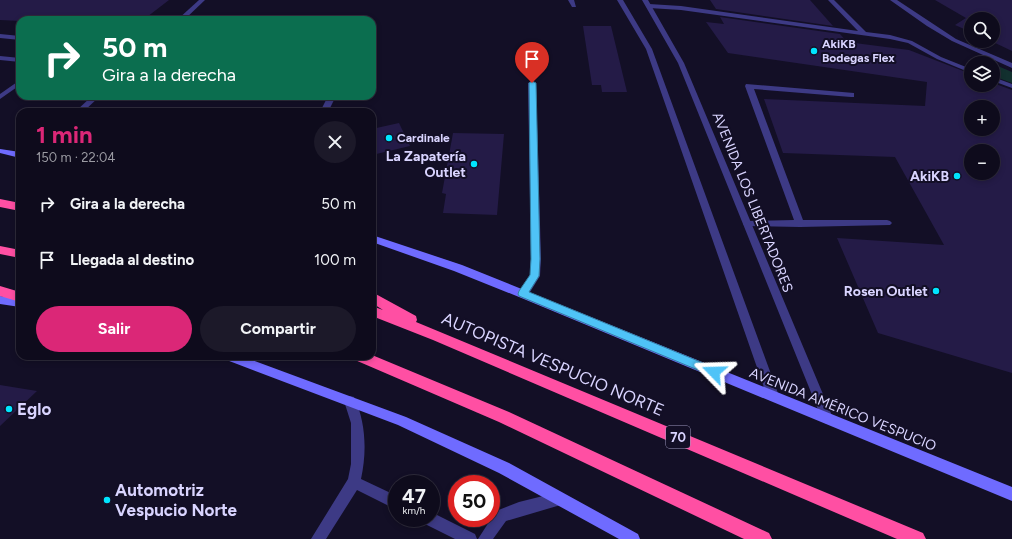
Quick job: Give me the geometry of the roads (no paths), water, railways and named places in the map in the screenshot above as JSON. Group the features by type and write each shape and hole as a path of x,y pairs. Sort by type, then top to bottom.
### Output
{"highway":[{"path":"0,203 16,206"},
{"path":"0,250 16,253"},
{"path":"0,291 16,296"},
{"path":"376,299 438,336"},
{"name":"AUTOPISTA VESPUCIO NORTE","path":"376,313 438,336 917,539"},
{"path":"370,360 504,416 763,539"}],"main road":[{"path":"0,151 16,154"},
{"name":"AVENIDA AMÉRICO VESPUCIO","path":"376,239 523,294 1012,494"},
{"path":"0,300 16,302"},
{"path":"239,360 402,421 496,465 633,539"}],"street":[{"path":"184,16 202,0"},
{"path":"620,0 649,49 773,396"},
{"path":"675,0 681,8"},
{"path":"831,0 864,34"},
{"path":"893,0 925,23 954,40 1012,66"},
{"path":"647,3 890,37 910,42 939,58 964,68"},
{"name":"AVENIDA LOS LIBERTADORES","path":"647,3 681,63 827,418"},
{"path":"0,36 16,38"},
{"path":"0,58 16,60"},
{"path":"1000,82 1012,86"},
{"path":"523,294 535,276 536,259 532,83"},
{"path":"0,97 16,85"},
{"path":"800,224 749,86 851,95"},
{"path":"83,108 92,100"},
{"path":"748,224 887,223"},
{"path":"318,539 354,482 358,464 357,423 350,401"},
{"path":"354,482 388,499"},
{"path":"485,539 501,516 559,498"},
{"path":"440,524 470,539"}],"place":[{"name":"AkiKB Bodegas Flex","path":"814,51"},
{"name":"Cardinale","path":"389,138"},
{"name":"La Zapatería Outlet","path":"474,164"},
{"name":"AkiKB","path":"957,176"},
{"name":"Rosen Outlet","path":"936,291"},
{"name":"Eglo","path":"9,409"},
{"name":"Automotriz Vespucio Norte","path":"107,500"}]}
